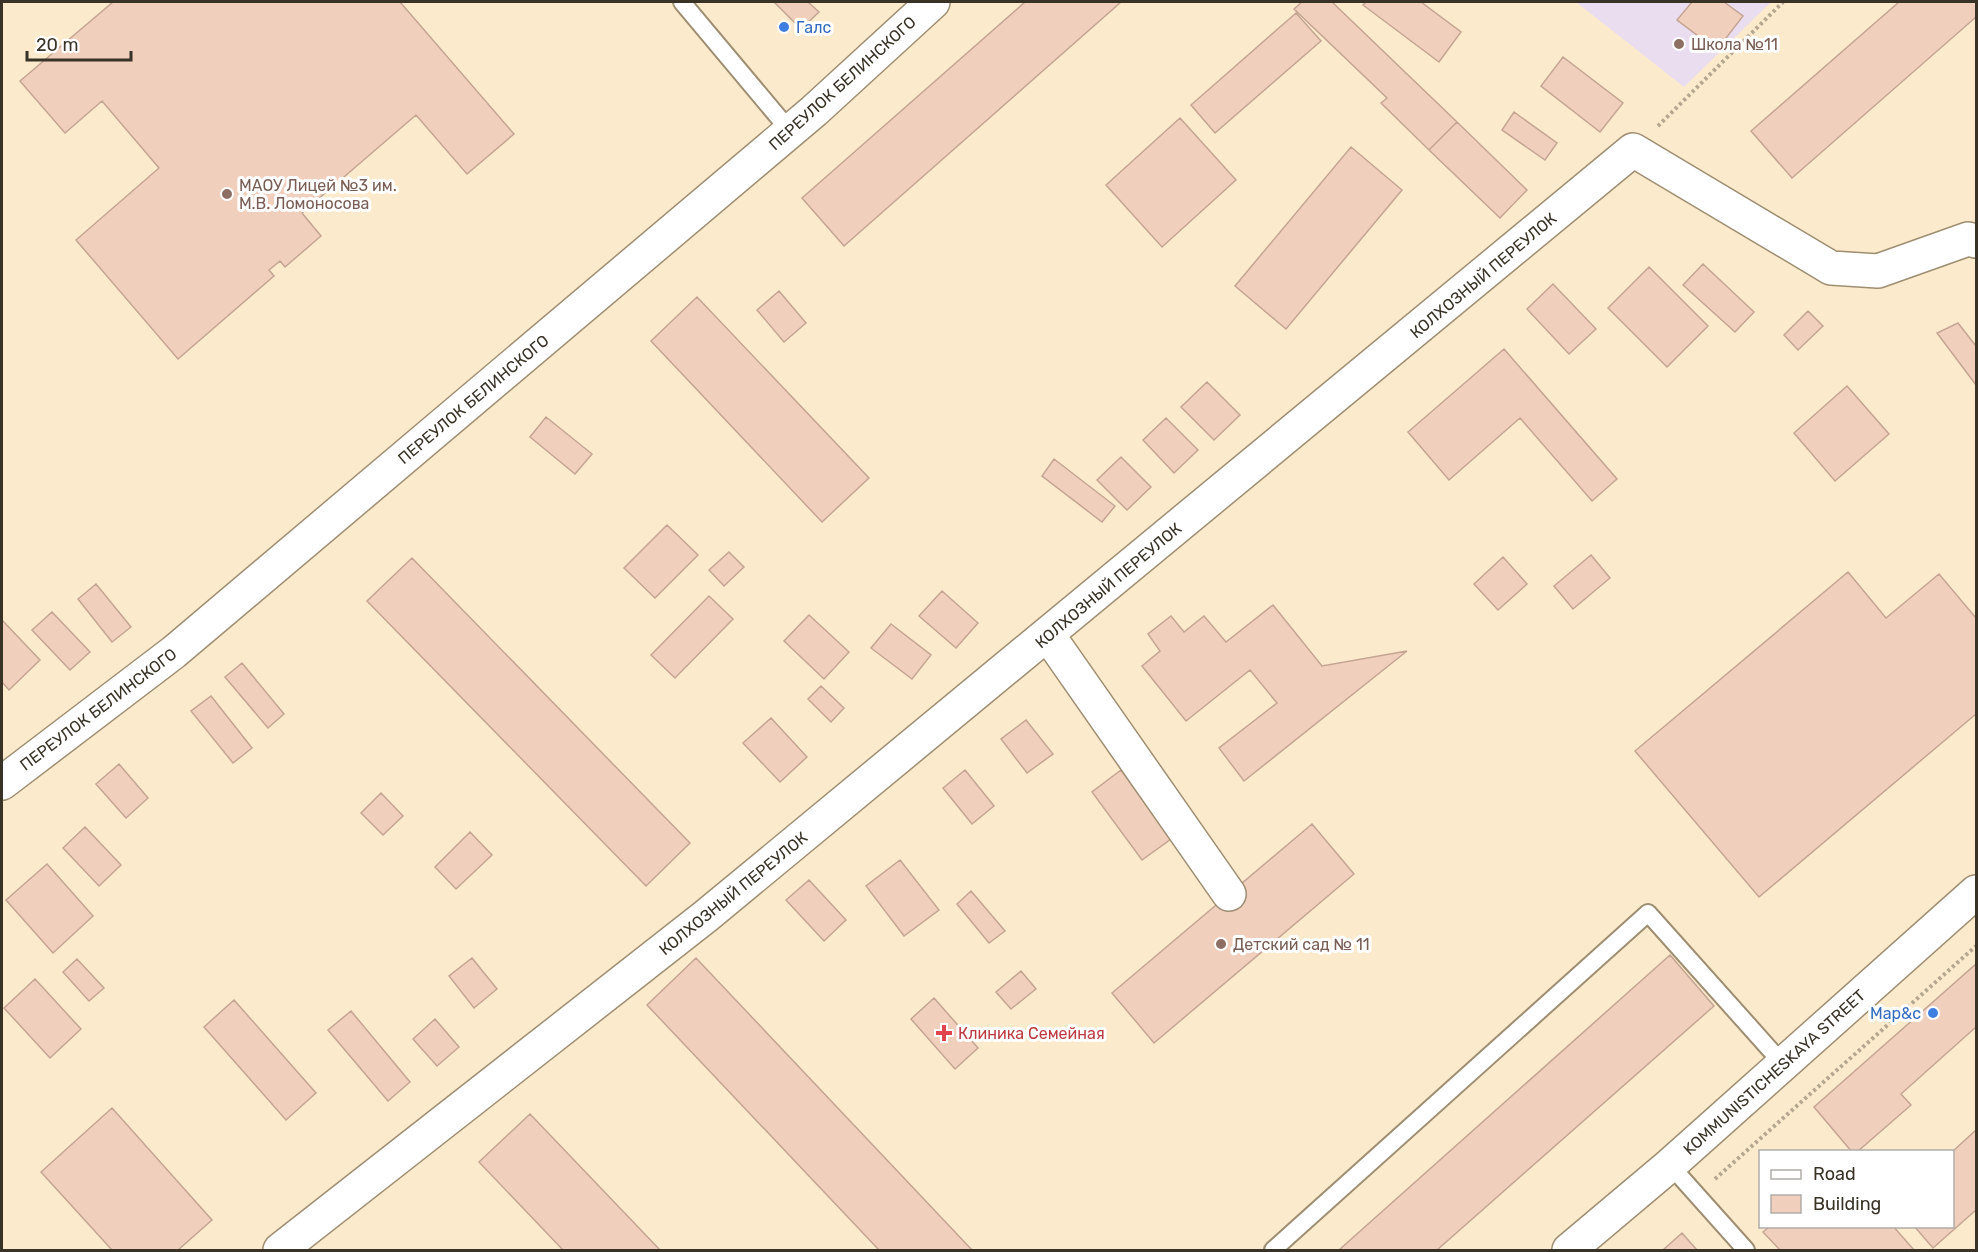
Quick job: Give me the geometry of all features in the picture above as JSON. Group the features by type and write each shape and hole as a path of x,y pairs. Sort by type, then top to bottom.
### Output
{"street":[{"name":"ПЕРЕУЛОК БЕЛИНСКОГО","path":"2,783 174,652 790,131 933,2"},
{"path":"1633,150 1831,268 1878,271 1968,239 1977,241"},
{"name":"КОЛХОЗНЫЙ ПЕРЕУЛОК","path":"280,1251 706,916 1633,150"},
{"path":"1048,635 1229,894"},
{"name":"KOMMUNISTICHESKAYA STREET","path":"1569,1251 1670,1165 1977,892"}],"lane":[{"path":"682,2 790,131"},
{"path":"1273,1251 1648,913 1783,1064"},
{"path":"1670,1165 1746,1251"}],"path":[{"path":"1633,150 1783,2"},
{"path":"1696,1195 1977,946"}],"shaded area":[{"name":"Школа №11","path":"1576,2 1771,2 1684,87"}],"building":[{"name":"МАОУ Лицей №3 им. М.В. Ломоносова","path":"113,2 400,2 514,134 467,174 416,115 302,213 321,236 285,267 280,261 269,270 274,276 178,359 76,240 159,168 102,101 65,133 20,81"},
{"path":"774,2 808,2 819,12 801,29"},
{"path":"1025,2 1121,2 844,246 802,198"},
{"path":"1302,2 1332,2 1457,122 1429,150 1381,103 1387,98 1294,9"},
{"path":"1366,2 1421,2 1461,32 1439,62 1363,5"},
{"path":"1692,2 1724,2 1743,16 1717,50 1677,20"},
{"path":"1899,2 1976,2 1976,17 1792,178 1751,131"},
{"path":"1296,13 1321,41 1215,133 1191,105"},
{"path":"1563,57 1623,103 1600,132 1541,86"},
{"path":"1514,112 1557,143 1545,160 1502,130"},
{"path":"1180,118 1236,180 1162,247 1106,185"},
{"path":"1457,122 1527,190 1500,218 1429,150"},
{"path":"1351,147 1402,190 1286,329 1235,286"},
{"path":"1703,264 1754,312 1735,332 1683,285"},
{"path":"1649,267 1708,326 1667,367 1608,308"},
{"path":"1553,284 1596,329 1569,354 1527,309"},
{"path":"779,291 806,323 784,342 757,310"},
{"path":"697,297 869,478 822,522 651,341"},
{"path":"1808,311 1823,326 1798,350 1784,335"},
{"path":"1958,323 1976,346 1976,385 1937,333"},
{"path":"1504,349 1617,479 1592,501 1520,418 1449,480 1408,432"},
{"path":"1207,382 1240,415 1214,440 1181,407"},
{"path":"1847,386 1889,434 1835,481 1794,433"},
{"path":"546,417 592,454 575,474 530,437"},
{"path":"1166,418 1198,450 1174,473 1143,440"},
{"path":"1121,457 1151,487 1127,510 1097,480"},
{"path":"1054,459 1115,506 1102,522 1042,476"},
{"path":"667,525 698,555 655,598 624,568"},
{"path":"729,552 744,567 724,586 709,570"},
{"path":"1591,555 1610,578 1573,609 1554,586"},
{"path":"1503,557 1527,584 1498,610 1474,584"},
{"path":"412,558 690,843 646,886 367,601"},
{"path":"1848,572 1886,618 1939,574 1976,618 1976,714 1759,897 1635,751"},
{"path":"96,584 131,627 112,642 78,599"},
{"path":"942,591 978,623 956,648 919,616"},
{"path":"709,596 733,619 675,678 651,655"},
{"path":"1273,605 1322,666 1407,651 1244,781 1219,748 1277,703 1250,670 1186,721 1142,666 1160,651 1148,634 1171,616 1184,632 1204,616 1226,642"},
{"path":"52,612 90,652 70,670 32,630"},
{"path":"809,615 849,652 824,679 784,641"},
{"path":"2,620 40,660 9,690 2,682"},
{"path":"891,624 931,655 912,679 871,648"},
{"path":"242,663 284,714 268,728 225,677"},
{"path":"821,686 844,708 831,722 808,699"},
{"path":"211,696 252,748 233,763 191,711"},
{"path":"771,718 807,757 780,782 743,743"},
{"path":"1026,720 1053,754 1027,773 1001,739"},
{"path":"119,764 148,798 126,818 96,784"},
{"path":"965,770 994,806 972,824 943,788"},
{"path":"1121,770 1171,839 1142,860 1092,792"},
{"path":"381,793 403,816 383,835 361,813"},
{"name":"Детский сад № 11","path":"1312,824 1354,874 1154,1043 1112,993"},
{"path":"85,827 121,865 99,886 63,848"},
{"path":"470,832 492,855 456,889 435,867"},
{"path":"900,860 939,910 904,936 866,886"},
{"path":"47,864 93,916 53,953 6,900"},
{"path":"809,880 846,920 824,941 786,900"},
{"path":"971,891 1005,931 989,943 957,904"},
{"path":"1670,955 1714,1006 1437,1250 1339,1250"},
{"path":"472,958 497,989 474,1008 449,976"},
{"path":"696,958 972,1250 879,1250 647,1005"},
{"path":"77,959 104,988 89,1001 63,972"},
{"path":"1976,964 1976,1027 1901,1094 1911,1105 1859,1150 1850,1150 1814,1107"},
{"path":"1021,971 1036,989 1011,1009 996,992"},
{"path":"35,979 81,1029 50,1058 4,1008"},
{"name":"Клиника Семейная","path":"934,998 978,1048 955,1069 911,1019"},
{"path":"234,1000 316,1093 286,1120 204,1027"},
{"path":"351,1011 410,1082 388,1101 328,1030"},
{"path":"435,1019 459,1047 437,1066 413,1039"},
{"path":"112,1108 212,1220 178,1250 112,1250 41,1172"},
{"path":"530,1114 660,1250 563,1250 479,1162"},
{"path":"1976,1130 1976,1210 1933,1248 1916,1228 1954,1228 1954,1150"},
{"path":"1768,1228 1895,1228 1914,1250 1780,1250 1763,1232"},
{"path":"1682,1233 1697,1250 1663,1250"}],"place":[{"name":"Галс","path":"784,27"},
{"name":"Школа №11","path":"1679,44"},
{"name":"МАОУ Лицей №3 им. М.В. Ломоносова","path":"227,194"},
{"name":"Детский сад № 11","path":"1221,944"},
{"name":"Мар&с","path":"1933,1013"},
{"name":"Клиника Семейная","path":"944,1033"}]}
